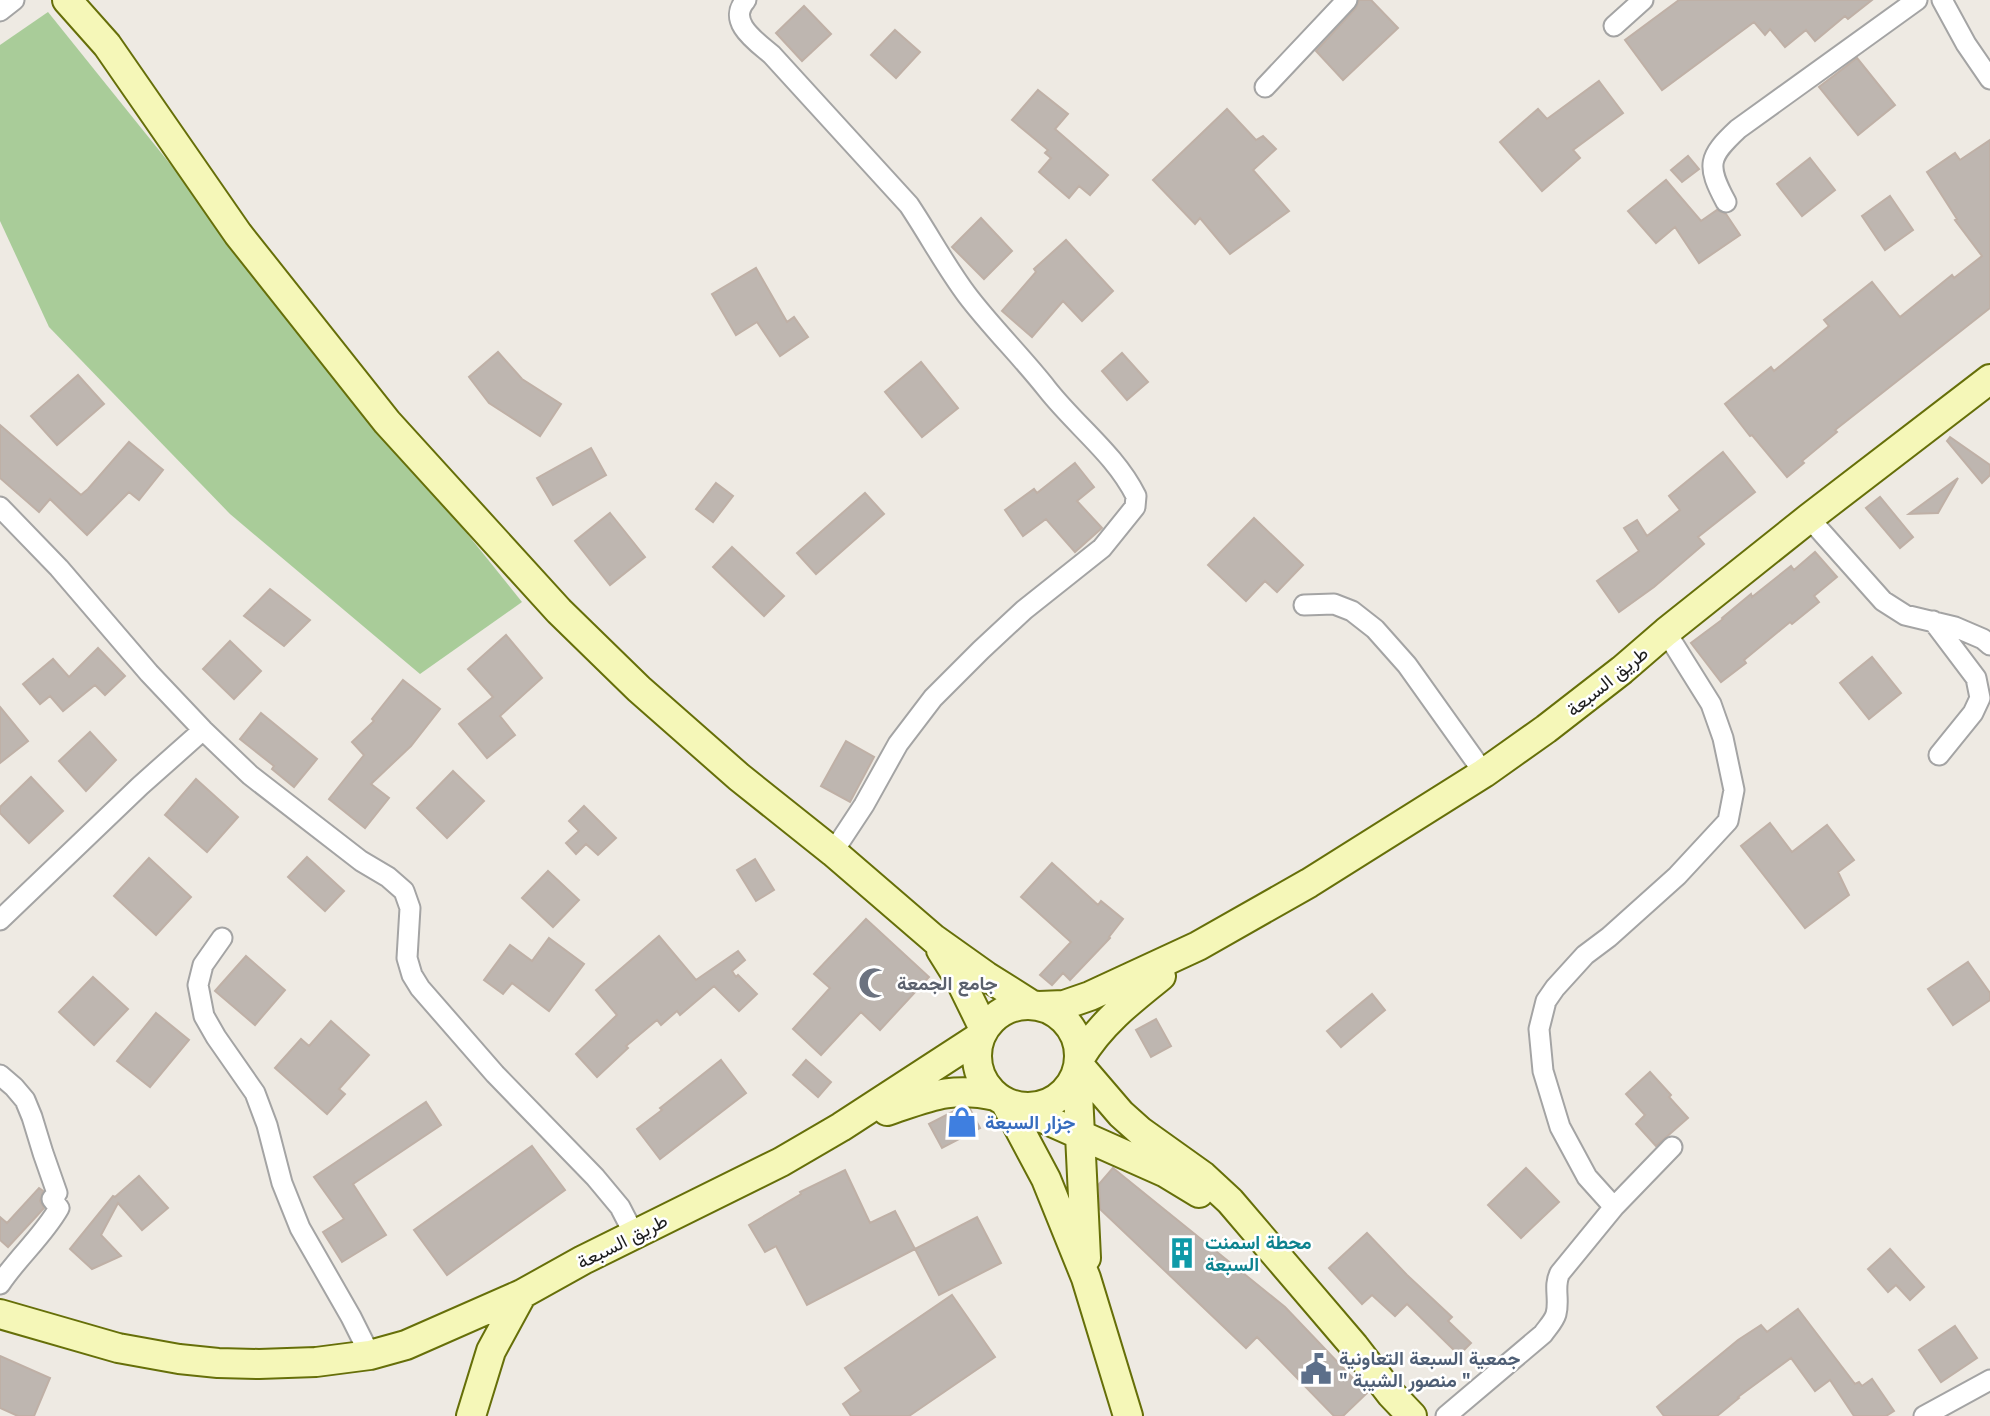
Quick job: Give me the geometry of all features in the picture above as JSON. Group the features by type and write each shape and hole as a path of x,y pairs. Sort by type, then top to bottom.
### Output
{"street":[{"path":"0,11 14,0"},
{"path":"67,0 107,45"},
{"path":"83,0 107,45 238,234 387,422 559,611 639,689 739,777 833,852 934,939 986,976 1035,1005 1056,1013 1069,1024 1077,1040 1079,1065 1086,1278"},
{"path":"746,0 739,15 741,24 749,35 772,55 909,205 969,297 1049,391 1114,461 1136,496 1135,507 1102,548 1024,610 933,698 898,744 864,805 833,852"},
{"path":"1265,87 1347,0"},
{"path":"1614,26 1643,0"},
{"path":"1726,202 1714,180 1712,165 1720,145 1738,129 1917,0"},
{"path":"1942,0 1966,44 1990,79"},
{"name":"طريق السبعة","path":"1198,946 1309,883 1484,773 1546,729 1809,518 1990,379"},
{"path":"0,507 59,568 149,673 250,775 404,891 410,908 407,958 419,988 495,1074 595,1177 620,1207 635,1236"},
{"path":"1809,518 1884,601 1905,615 1965,631 1990,645"},
{"path":"1304,606 1334,604 1352,611 1376,629 1407,665 1484,773"},
{"path":"1933,621 1976,678 1980,698 1973,713 1939,755"},
{"path":"1614,1208 1587,1177 1560,1128 1544,1071 1539,1029 1546,1001 1555,988 1585,955 1677,876 1728,821 1734,790 1723,738 1711,704 1665,632"},
{"path":"0,920 140,786 203,730"},
{"path":"222,938 203,965 198,985 204,1016 255,1093 267,1125 282,1183 300,1228 370,1355"},
{"path":"934,939 961,982 983,1033"},
{"path":"1198,946 1090,996 1064,1004 1021,1005 1000,1013 991,1020 983,1033 977,1052 978,1068 985,1084 1004,1101 1166,1173 1249,1222"},
{"path":"1004,1101 1032,1107 1051,1102 1067,1090 1088,1045 1105,1025 1134,997 1198,946"},
{"name":"طريق السبعة","path":"0,1314 118,1348 218,1363 316,1362 370,1355 406,1345 522,1294 583,1260 781,1162 841,1127 983,1033"},
{"path":"1079,1065 1121,1114 1140,1131 1203,1176 1249,1222 1412,1416"},
{"path":"0,1075 25,1100 33,1117 57,1193 52,1199 59,1208 51,1222 11,1267 0,1284"},
{"name":"طريق السبعة","path":"841,1127 933,1095 954,1091 983,1093 1004,1101"},
{"path":"1004,1101 1046,1179 1086,1278 1128,1416"},
{"path":"1446,1416 1544,1334 1557,1310 1555,1282 1560,1273 1614,1208 1672,1147"},
{"path":"471,1416 491,1351 522,1294"},
{"path":"1924,1416 1990,1380"}],"green space":[{"path":"48,12 522,602 420,674 230,514 49,327 0,221 0,45"}],"building":[{"path":"1359,0 1371,0 1398,28 1343,80 1316,51 1356,8"},
{"path":"1679,0 1872,0 1848,19 1845,16 1815,41 1806,30 1785,47 1770,29 1765,35 1754,22 1662,90 1625,40"},
{"path":"804,6 831,34 802,61 776,33"},
{"path":"895,30 920,52 896,78 871,55"},
{"path":"1857,58 1895,105 1858,135 1819,87"},
{"path":"1599,81 1623,113 1573,150 1580,158 1542,191 1500,142 1538,109 1547,119"},
{"path":"1038,90 1068,114 1055,129 1108,175 1090,195 1079,186 1069,198 1039,172 1051,158 1045,153 1048,150 1012,120"},
{"path":"1227,109 1256,140 1263,136 1276,149 1253,170 1289,211 1230,254 1200,218 1195,224 1153,180"},
{"path":"1990,140 1990,308 1835,430 1837,432 1787,477 1725,404 1771,367 1774,371 1829,326 1824,320 1872,282 1900,317 1952,275 1954,278 1982,256 1955,220 1957,219 1927,172 1955,153 1960,160"},
{"path":"1688,156 1699,169 1682,182 1671,170"},
{"path":"1810,158 1835,190 1802,216 1777,184"},
{"path":"1666,180 1701,221 1717,210 1726,214 1740,235 1699,263 1675,227 1656,243 1628,211"},
{"path":"1890,196 1913,230 1885,250 1862,216"},
{"path":"981,218 1012,251 984,279 952,247"},
{"path":"1066,240 1113,291 1082,321 1063,301 1032,337 1002,311 1036,272 1034,269"},
{"path":"756,268 787,322 794,317 808,337 780,356 757,322 736,335 712,294"},
{"path":"498,352 522,379 561,404 540,436 489,403 469,377"},
{"path":"1122,353 1148,382 1127,400 1102,371"},
{"path":"921,362 958,408 922,437 885,392"},
{"path":"78,375 104,404 57,445 31,416"},
{"path":"0,425 81,495 129,442 163,470 139,500 129,492 87,535 50,499 39,512 0,478"},
{"path":"1950,437 1990,465 1990,475 1982,483 1947,441"},
{"path":"591,448 606,475 553,505 537,478"},
{"path":"1723,452 1755,492 1698,537 1704,544 1654,587 1619,612 1597,581 1639,551 1624,528 1637,520 1647,536 1680,510 1669,496"},
{"path":"1075,463 1094,487 1077,501 1102,528 1075,552 1046,519 1023,536 1005,510 1034,489 1037,493"},
{"path":"1958,478 1938,513 1909,514"},
{"path":"716,483 733,496 713,522 696,509"},
{"path":"865,493 884,514 816,574 797,553"},
{"path":"1880,497 1913,537 1900,548 1866,508"},
{"path":"610,513 645,557 610,585 575,541"},
{"path":"1254,518 1303,565 1277,592 1265,581 1246,601 1208,565"},
{"path":"732,547 784,596 764,616 713,567"},
{"path":"1815,552 1837,577 1814,596 1819,602 1792,624 1790,622 1721,682 1691,643 1751,594 1752,597 1791,566 1794,570"},
{"path":"270,589 310,620 284,646 244,616"},
{"path":"506,635 542,678 500,716 515,735 487,758 459,724 493,697 468,669"},
{"path":"230,641 261,671 234,699 203,669"},
{"path":"98,648 125,676 105,695 95,685 63,711 50,696 40,704 23,684 53,659 69,677"},
{"path":"1872,657 1901,693 1869,719 1840,683"},
{"path":"403,680 440,709 411,746 371,784 389,798 365,828 329,799 364,755 352,742 374,721 372,719"},
{"path":"0,707 28,741 0,763"},
{"path":"261,713 317,759 294,787 272,769 274,766 240,739"},
{"path":"90,732 116,760 86,791 59,761"},
{"path":"846,741 874,757 850,802 821,786"},
{"path":"453,771 484,801 447,838 417,808"},
{"path":"31,777 63,811 29,843 0,813 0,807"},
{"path":"196,779 238,817 207,852 165,815"},
{"path":"584,806 616,838 598,855 586,844 576,854 566,843 579,831 569,821"},
{"path":"1770,823 1792,852 1827,825 1854,860 1838,872 1849,895 1805,928 1741,846"},
{"path":"307,857 344,891 325,911 288,877"},
{"path":"149,858 191,897 156,935 114,896"},
{"path":"755,859 774,890 756,901 737,870"},
{"path":"1052,863 1098,905 1101,901 1123,919 1110,938 1070,980 1063,973 1052,985 1040,975 1071,942 1021,897"},
{"path":"548,871 579,900 553,927 522,898"},
{"name":"جامع الجمعة","path":"866,919 929,977 880,1030 861,1012 821,1055 793,1029 830,988 814,974"},
{"path":"659,936 696,980 738,951 745,960 732,971 757,994 739,1011 714,986 680,1015 677,1011 661,1025 657,1020 626,1046 628,1048 597,1077 576,1054 617,1015 596,990"},
{"path":"549,938 584,964 549,1011 512,983 503,994 484,980 510,945 532,961"},
{"path":"246,956 285,990 255,1025 215,991"},
{"path":"1968,962 1990,993 1990,1000 1953,1025 1928,989"},
{"path":"93,977 128,1009 94,1045 59,1012"},
{"path":"1372,994 1385,1010 1341,1047 1327,1031"},
{"path":"156,1013 189,1040 150,1087 117,1061"},
{"path":"1156,1019 1171,1046 1151,1057 1136,1030"},
{"path":"331,1021 369,1055 339,1089 345,1094 327,1114 275,1068 301,1039 309,1046"},
{"path":"721,1060 746,1093 660,1159 637,1129"},
{"path":"806,1060 831,1082 818,1097 793,1075"},
{"path":"1650,1072 1688,1118 1656,1146 1636,1124 1645,1115 1626,1094"},
{"path":"426,1102 441,1125 353,1184 386,1235 342,1262 323,1232 344,1219 314,1177"},
{"path":"958,1109 970,1109 980,1128 942,1148 929,1124"},
{"path":"532,1146 565,1190 447,1275 414,1230"},
{"name":"محطة اسمنت السبعة","path":"1113,1168 1285,1307 1367,1393 1343,1416 1334,1416 1257,1337 1246,1348 1100,1209 1099,1184"},
{"path":"1526,1168 1559,1202 1521,1238 1488,1205"},
{"path":"845,1170 870,1223 895,1211 915,1249 807,1305 776,1246 765,1252 749,1225 801,1194 800,1192"},
{"path":"139,1176 168,1208 142,1230 118,1203 101,1235 121,1256 92,1269 70,1249 113,1196"},
{"path":"39,1188 43,1191 40,1201 44,1208 8,1247 0,1240 0,1217 7,1223"},
{"path":"977,1217 1001,1263 939,1295 915,1249"},
{"path":"1367,1233 1452,1317 1448,1321 1471,1343 1459,1355 1407,1304 1395,1316 1372,1295 1362,1304 1329,1268"},
{"path":"1890,1249 1924,1287 1910,1300 1896,1285 1888,1292 1868,1269"},
{"path":"952,1295 995,1357 909,1416 851,1416 843,1404 861,1391 845,1368"},
{"path":"1798,1309 1855,1384 1859,1382 1862,1386 1872,1379 1894,1411 1886,1416 1854,1416 1830,1380 1815,1391 1791,1358 1717,1416 1664,1416 1657,1407 1738,1340 1761,1325 1767,1332"},
{"path":"1955,1326 1977,1358 1941,1382 1919,1350"},
{"path":"0,1356 50,1378 34,1416 18,1416 0,1408"}],"place":[{"name":"جامع الجمعة","path":"874,983"},
{"name":"جزار السبعة","path":"962,1122"},
{"name":"محطة اسمنت السبعة","path":"1182,1253"},
{"name":"جمعية السبعة التعاونية \" منصور الشيبة \"","path":"1316,1369"}]}
